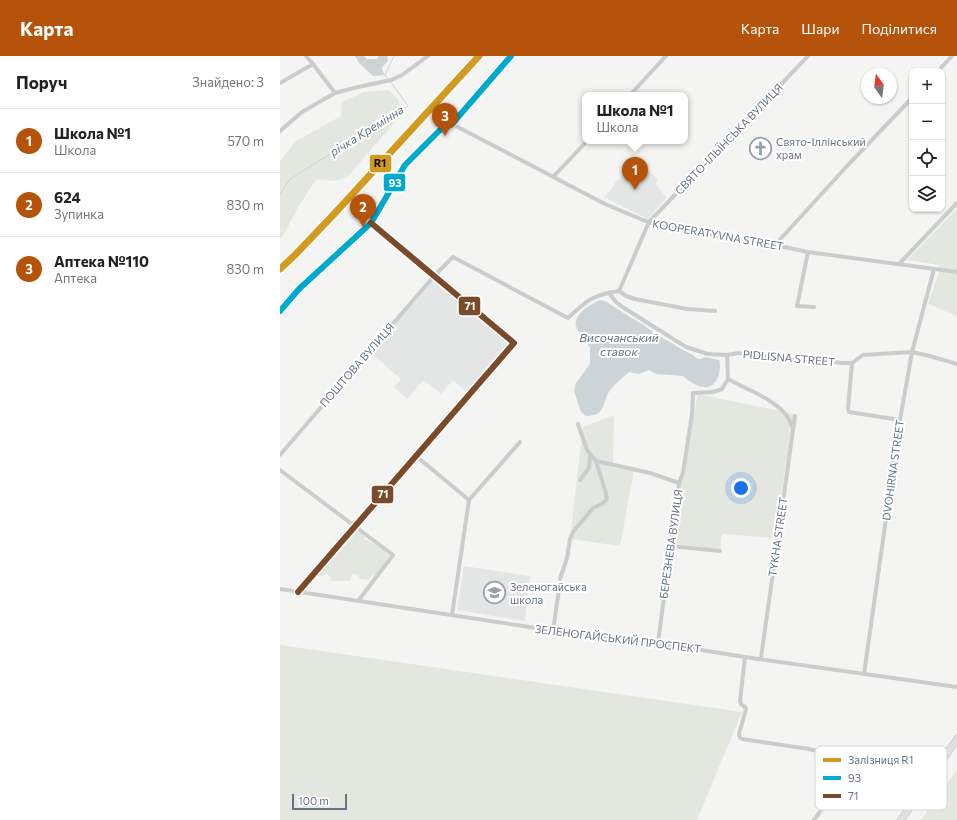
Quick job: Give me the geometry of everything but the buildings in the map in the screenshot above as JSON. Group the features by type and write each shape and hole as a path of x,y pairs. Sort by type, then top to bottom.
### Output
{"highway":[{"path":"947,753 957,739"},
{"path":"901,820 908,810"}],"street":[{"path":"306,56 335,94"},
{"path":"280,131 302,112 335,94 358,87 390,81 402,75 428,56"},
{"path":"280,311 299,289 371,223 405,165 440,130 452,124 511,56"},
{"path":"633,92 666,56"},
{"name":"СВЯТО-ІЛЬЇНСЬКА ВУЛИЦЯ","path":"649,222 808,56"},
{"path":"941,68 952,56"},
{"path":"280,83 313,64"},
{"path":"775,245 909,101"},
{"name":"KOOPERATYVNA STREET","path":"452,124 605,204 660,226 808,252 957,272"},
{"path":"553,177 584,144"},
{"path":"899,264 957,203"},
{"path":"620,291 649,222"},
{"path":"298,592 514,343 371,223"},
{"path":"808,252 797,306 814,307"},
{"name":"ПОШТОВА ВУЛИЦЯ","path":"280,455 452,257 568,318 585,302 596,296 610,292"},
{"name":"DVOHIRNA STREET","path":"864,674 900,420 912,352 934,270"},
{"path":"610,292 620,291 626,296 635,299 687,309 715,311"},
{"name":"PIDLISNA STREET","path":"610,292 612,298 624,308 686,347 708,354 727,355 738,353 800,361 828,360 841,363 852,363 863,356 912,352 957,364"},
{"path":"679,483 683,473 692,414 693,393 713,392 722,389 728,379 727,355"},
{"path":"852,363 848,408 849,412 900,420"},
{"path":"728,379 780,409 794,428"},
{"name":"TYKHA STREET","path":"761,658 796,416"},
{"path":"560,579 573,532 593,508 602,504 607,499 596,460 587,450 578,424"},
{"path":"452,615 469,500 520,442"},
{"path":"580,480 589,468 590,454"},
{"path":"416,456 469,500"},
{"name":"БЕРЕЗНЕВА ВУЛИЦЯ","path":"596,460 650,473 679,483 658,643"},
{"path":"280,470 393,555 358,601"},
{"path":"670,546 720,551"},
{"name":"ЗЕЛЕНОГАЙСЬКИЙ ПРОСПЕКТ","path":"280,589 553,631 658,643 957,687"},
{"path":"553,631 559,589"},
{"path":"745,657 740,704 746,709 739,734 740,738 815,751"},
{"path":"814,820 821,810"}],"shaded area":[{"path":"389,90 399,100 400,114 393,124 349,175 337,181 316,179 280,239 280,161 296,141 341,116 342,102 364,92"},
{"path":"634,161 658,179 655,185 667,197 648,219 604,197"},
{"path":"957,209 957,316 928,304 940,270 939,265 907,260"},
{"path":"434,277 512,343 468,393 453,380 441,394 424,380 407,399 394,387 401,379 370,352"},
{"path":"698,394 794,414 774,538 722,534 720,551 670,546 679,483"},
{"path":"614,415 613,468 634,470 620,546 570,539 583,427"},
{"path":"357,531 364,535 365,539 381,548 389,556 377,574 367,580 360,579 358,575 352,574 350,581 332,581 328,574 316,576 352,538"},
{"name":"Зеленогайська школа","path":"464,566 530,576 525,621 457,610"},
{"path":"486,585 500,588 498,596 484,592"},
{"path":"280,645 742,712 697,820 280,820"},
{"path":"957,770 957,820 921,820 928,810 947,810 947,784"}],"water":[{"path":"355,56 364,56 367,59 377,59 379,56 387,56 388,61 382,67 385,75 373,76 359,63"},
{"name":"Височанський ставок","path":"600,300 605,301 660,337 696,358 700,359 705,357 719,360 720,370 714,384 705,387 700,386 683,376 656,374 649,370 639,374 629,372 611,389 601,411 593,415 586,416 581,412 574,391 576,383 590,364 590,348 577,329 576,322 577,317 584,310"}],"waterway":[{"name":"річка Кремінна","path":"388,79 385,75 394,56"},
{"name":"річка Кремінна","path":"280,194 290,179 408,106 390,81"}],"rail line":[{"name":"R1","path":"280,269 335,213 479,56"}],"transit line":[{"name":"93","path":"280,311 299,289 371,223 405,165 440,130 452,124 511,56"},
{"name":"71","path":"298,592 514,343 371,223"}],"place":[{"name":"Аптека №110","path":"445,136"},
{"name":"Свято-Іллінський храм","path":"760,148"},
{"name":"Школа №1","path":"635,190"},
{"name":"624","path":"363,227"},
{"name":"Зеленогайська школа","path":"494,593"}]}
